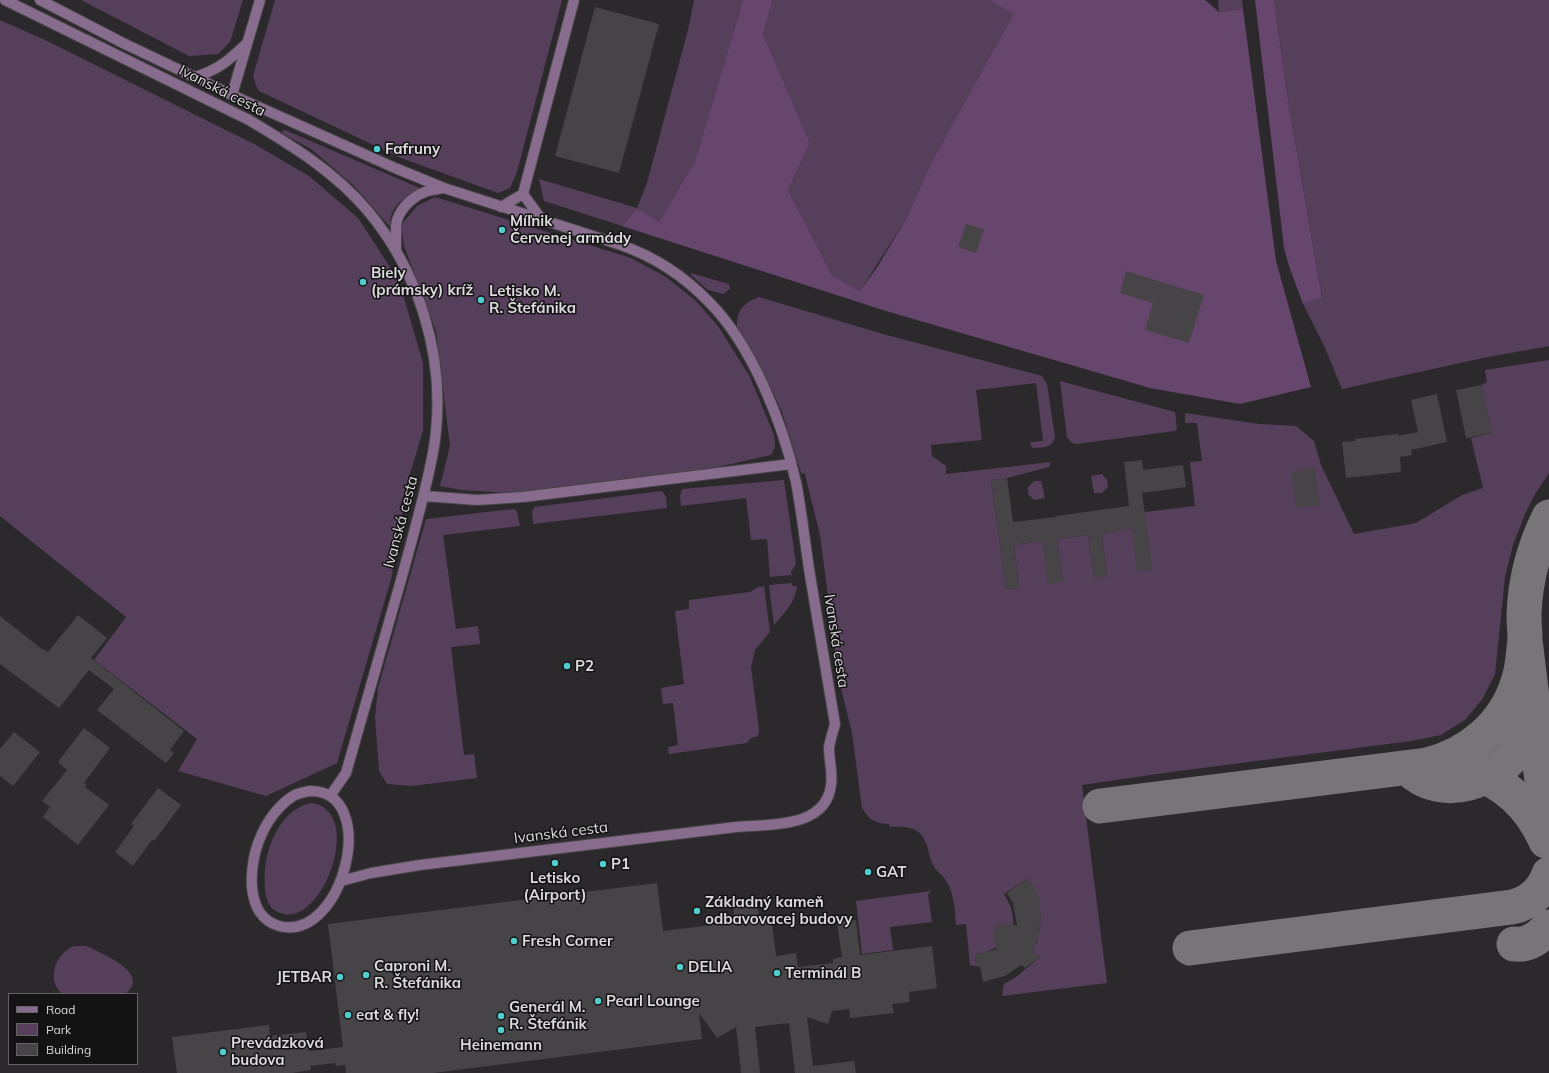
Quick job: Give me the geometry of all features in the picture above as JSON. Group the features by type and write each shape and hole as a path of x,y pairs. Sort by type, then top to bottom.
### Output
{"street":[{"name":"Ivanská cesta","path":"5,0 249,120 279,138 333,176 368,210 396,250 415,290 429,333 437,378 438,401 436,434 420,513 346,773 330,796"},
{"name":"Ivanská cesta","path":"40,0 125,44 232,95 395,168 444,188 641,252 674,271 710,302 732,331 754,368 784,437 796,482 835,724 829,747 831,785 826,800 814,814 788,823 738,826 420,865 371,873 340,881"},
{"path":"213,102 232,95 260,0"},
{"path":"501,207 523,194 574,0"},
{"path":"195,77 206,74 222,66 247,43"},
{"name":"Ivanská cesta","path":"396,250 396,224 404,207 411,200 425,192 444,188"},
{"path":"523,194 542,220"},
{"path":"424,496 477,500 522,497 791,464"},
{"path":"316,791 330,796 343,812 348,831 347,858 340,881 329,902 312,920 297,927 287,928 277,925 266,919 258,910 253,890 253,862 256,849 265,827 280,807 294,796 316,791"}],"green space":[{"path":"81,0 243,0 230,42 218,54 189,56"},
{"path":"275,0 562,0 517,172 510,188 498,193 401,158 259,91 253,76"},
{"path":"694,0 743,0 695,161 659,222 637,208 647,183 688,30"},
{"path":"773,0 989,0 1015,14 930,165 906,219 860,291 832,275 788,190 810,143 763,34"},
{"path":"1218,0 1242,0 1243,9 1219,12"},
{"path":"1274,0 1549,0 1549,346 1483,358 1342,389 1325,348 1303,304 1322,296 1289,107"},
{"path":"0,20 45,40 256,145 309,176 358,218 399,281 423,363 423,431 399,510 403,512 397,529 392,576 337,763 266,796 178,771 197,739 94,660 126,617 0,516"},
{"path":"285,130 422,189 404,199 395,207 390,219 390,227 353,185 311,149 282,133 282,131"},
{"path":"539,179 637,208 622,226 544,201"},
{"path":"435,197 631,258 666,277 696,301 718,326 750,377 774,435 775,447 771,455 713,468 511,493 461,490 440,486 450,446 436,331 404,246 401,225 417,206"},
{"path":"691,273 729,284 730,289 723,294 708,290 692,276"},
{"path":"759,297 883,334 1042,376 1047,384 1055,437 1051,444 1046,447 1032,448 1030,442 1043,441 1036,383 976,390 982,440 931,445 932,456 946,466 946,474 1051,462 1049,467 1007,478 991,480 1006,589 1019,588 1014,545 1042,541 1063,582 1057,539 1088,535 1094,577 1107,576 1102,533 1132,529 1145,512 1195,506 1190,462 1202,461 1197,423 1185,423 1185,413 1259,424 1296,426 1314,441 1321,465 1354,534 1416,523 1462,495 1483,488 1471,438 1492,433 1481,385 1487,382 1485,370 1549,360 1549,473 1535,494 1525,514 1513,545 1505,577 1495,674 1483,698 1466,719 1441,735 1411,741 1082,785 1107,983 1002,996 1004,984 1016,977 1040,957 1032,952 1039,933 1040,915 1037,896 1028,878 1004,894 1011,909 1013,925 999,924 993,934 997,947 985,953 976,954 975,966 970,965 966,924 956,925 950,888 932,863 923,837 916,830 911,828 890,827 889,824 876,822 867,815 862,808 852,733 839,680 820,535 805,474 801,473 782,412 768,382 737,327 738,316 742,308 749,302"},
{"path":"1060,381 1175,412 1177,429 1175,431 1076,444 1072,443 1067,437"},
{"path":"1102,474 1107,480 1108,487 1102,493 1094,493 1091,476"},
{"path":"784,480 796,564 791,572 792,575 770,577 767,539 751,540 746,498 681,506 680,496 682,489"},
{"path":"1034,481 1041,481 1045,498 1034,500 1028,494 1028,487"},
{"path":"662,491 666,497 667,508 533,524 532,512 534,507"},
{"path":"513,509 517,511 520,526 443,535 456,629 478,626 480,644 451,647 464,755 474,754 477,778 411,786 387,784 379,771 375,717 378,688 426,519"},
{"path":"792,583 792,586 797,586 794,597 789,607 774,625 769,585"},
{"path":"764,586 770,632 755,650 751,667 759,730 758,736 751,738 747,743 669,754 668,747 678,745 673,703 663,704 661,688 684,684 675,611 689,609 689,600 750,592 758,587"},
{"path":"310,803 326,810 335,824 337,843 333,864 325,884 313,901 299,912 284,914 277,912 272,908 268,903 266,895 265,875 269,849 280,825 288,816 298,808"},
{"path":"931,891 928,895 932,922 890,927 893,950 862,954 856,901"},
{"path":"74,946 86,946 115,960 130,973 133,979 132,987 126,993 61,993 54,981 54,974 58,961 67,950"}],"shaded area":[{"path":"743,0 773,0 763,34 810,143 788,190 832,275 860,291 878,266 906,219 930,165 1014,14 989,0 1205,0 1219,12 1243,9 1276,261 1311,387 1240,404 1150,388 886,311 622,226 637,208 659,222 695,161"},
{"path":"1255,0 1274,0 1289,107 1322,297 1303,304 1284,248"}],"building":[{"path":"595,7 659,24 619,173 555,156"},
{"path":"966,224 984,229 976,253 958,247"},
{"path":"1126,271 1204,295 1189,343 1145,330 1153,303 1120,293"},
{"path":"1481,385 1492,433 1466,438 1456,390"},
{"path":"1437,394 1447,442 1411,450 1412,455 1400,457 1401,472 1346,478 1342,442 1398,434 1398,436 1418,432 1411,400"},
{"path":"1142,460 1143,470 1183,465 1186,487 1142,493 1153,570 1137,572 1132,529 1102,533 1107,576 1094,578 1088,535 1057,539 1063,582 1048,584 1042,541 1014,545 1019,588 1006,589 991,480 1007,478 1013,522 1056,517 1129,506 1124,462"},
{"path":"1315,468 1320,505 1296,508 1291,472"},
{"path":"78,615 107,638 91,658 184,731 170,750 174,753 166,763 97,710 114,689 89,670 59,708 0,664 0,616 43,650 44,649 48,652"},
{"path":"84,728 110,748 84,783 87,785 85,787 109,805 78,845 43,817 50,807 42,801 67,770 58,762"},
{"path":"14,732 40,752 13,786 0,776 0,749"},
{"path":"158,788 181,805 133,866 115,852 134,826 131,824"},
{"path":"1028,878 1035,889 1039,900 1041,913 1039,934 1032,952 1040,957 1025,968 1021,965 1005,976 983,982 980,967 975,966 976,954 997,949 993,934 999,924 1017,925 1013,903 1007,893"},
{"path":"657,883 663,931 721,924 721,921 735,920 733,905 757,902 759,917 771,915 776,956 796,953 798,967 833,963 833,959 842,957 837,922 856,920 860,955 932,946 937,988 909,992 910,1002 892,1004 894,1013 850,1018 849,1009 832,1011 828,1024 807,1017 813,1066 854,1061 856,1073 795,1073 789,1023 755,1027 760,1073 741,1073 736,1027 717,1038 699,1013 702,1039 433,1073 346,1073 345,1065 336,1066 335,1063 310,1066 311,1070 292,1073 177,1073 172,1037 269,1025 270,1036 306,1032 309,1051 343,1047 328,924"}],"taxiway":[{"path":"1549,517 1539,540 1531,565 1526,590 1524,615 1525,640 1549,838"},
{"path":"1100,806 1427,765 1442,760 1471,746 1495,725 1504,712 1512,698 1520,677 1525,640"},
{"path":"1408,768 1422,779 1437,784 1453,786 1469,783 1485,777 1512,757 1522,744 1527,732 1531,712"},
{"path":"1468,770 1494,781 1515,796 1532,816 1546,841"},
{"path":"1190,948 1512,907 1525,903 1535,895 1543,886 1549,874"},
{"path":"1514,944 1524,944 1529,942 1549,927"}],"place":[{"name":"Fafruny","path":"377,149"},
{"name":"Míľnik Červenej armády","path":"502,230"},
{"name":"Biely (prámsky) kríž","path":"363,282"},
{"name":"Letisko M. R. Štefánika","path":"481,300"},
{"name":"P2","path":"567,666"},
{"name":"Letisko (Airport)","path":"555,863"},
{"name":"P1","path":"603,864"},
{"name":"GAT","path":"868,872"},
{"name":"Základný kameň odbavovacej budovy","path":"697,911"},
{"name":"Fresh Corner","path":"514,941"},
{"name":"DELIA","path":"680,967"},
{"name":"Terminál B","path":"777,973"},
{"name":"Caproni M. R. Štefánika","path":"366,975"},
{"name":"JETBAR","path":"340,977"},
{"name":"Pearl Lounge","path":"598,1001"},
{"name":"eat & fly!","path":"348,1015"},
{"name":"Generál M. R. Štefánik","path":"501,1016"},
{"name":"Heinemann","path":"501,1030"},
{"name":"Prevádzková budova","path":"223,1052"}]}
